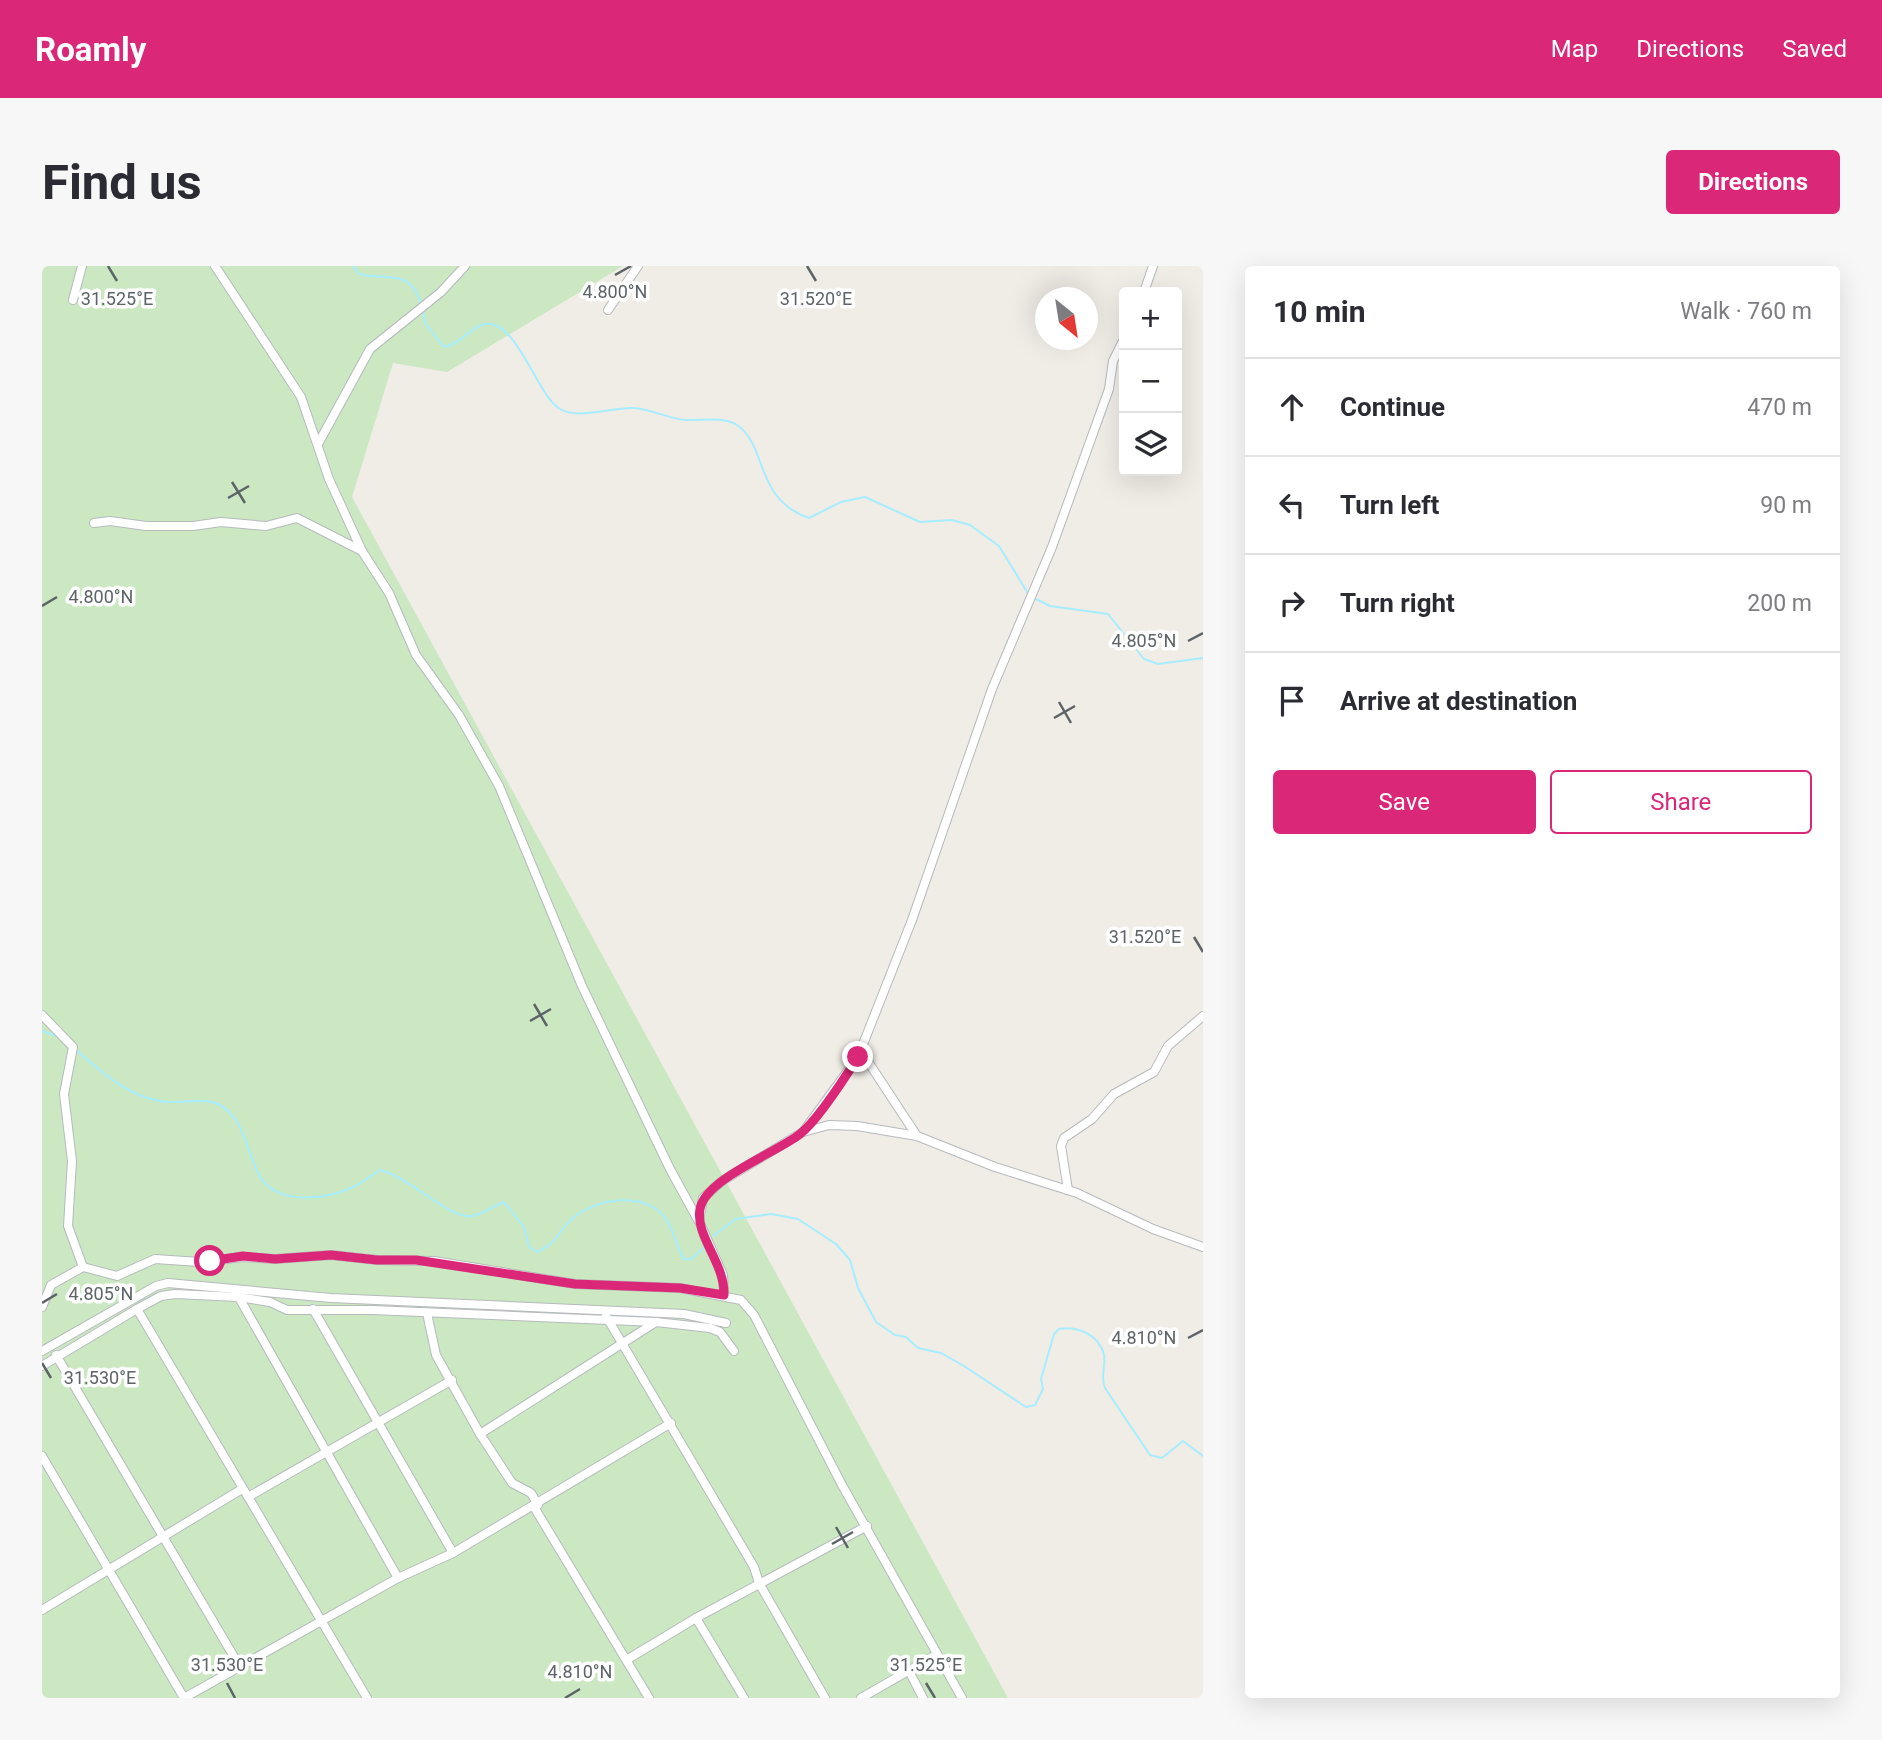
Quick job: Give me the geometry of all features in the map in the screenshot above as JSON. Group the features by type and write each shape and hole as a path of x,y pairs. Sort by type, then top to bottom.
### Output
{"street":[{"path":"73,300 82,266"},
{"path":"215,266 301,397 329,479 362,551 389,593 416,655 459,715 499,786 582,986 670,1169 699,1221 723,1275 724,1295"},
{"path":"318,443 370,349 441,292 465,266"},
{"path":"608,310 638,266"},
{"path":"1146,287 1153,266"},
{"path":"803,1132 861,1051 912,920 992,689 1061,522 1109,389 1113,360 1119,349"},
{"path":"94,523 121,521 146,526 193,526 221,522 266,526 298,518 362,551"},
{"path":"42,1015 73,1047 64,1094 72,1161 68,1226 83,1267"},
{"path":"1068,1190 1061,1146 1065,1138 1091,1119 1114,1094 1154,1072 1168,1046 1203,1016"},
{"path":"861,1051 917,1136"},
{"path":"699,1221 703,1198 708,1191 803,1132 829,1125 857,1126 917,1136 995,1167 1068,1190 1153,1229 1203,1247"},
{"path":"42,1307 51,1285 83,1267 117,1276 155,1259 200,1262 243,1256 275,1259 331,1255 368,1260 434,1261 575,1284 680,1288 741,1300 748,1306 936,1655 962,1698"},
{"path":"42,1352 156,1286 182,1283 270,1302 287,1310 684,1314 726,1323"},
{"path":"236,1287 238,1297 398,1578"},
{"path":"42,1366 56,1355 167,1294 236,1287 605,1315 710,1328 720,1332 734,1351"},
{"path":"370,1299 372,1310"},
{"path":"137,1309 367,1698"},
{"path":"313,1309 453,1553"},
{"path":"426,1313 436,1356 452,1380 480,1434 512,1482 531,1493 536,1506 649,1698"},
{"path":"605,1315 754,1567 759,1583 825,1698"},
{"path":"480,1434 624,1345 656,1322"},
{"path":"56,1355 240,1667"},
{"path":"42,1610 163,1537 328,1452 452,1380"},
{"path":"42,1456 184,1698 398,1578 453,1553 536,1506 671,1423"},
{"path":"628,1659 696,1618 867,1526"},
{"path":"696,1618 744,1698"},
{"path":"861,1698 936,1655"},
{"path":"909,1671 923,1698"}],"green space":[{"path":"42,266 623,266 447,372 393,363 352,497 1008,1698 42,1698"}],"waterway":[{"path":"353,266 359,274 405,281 417,293 421,304"},
{"path":"423,312 425,323 444,347 485,324 496,326 507,333 551,401 568,412 586,413 633,408 678,419 718,420 737,425 747,434 754,446 770,486 779,498 791,509 809,518 841,502 865,497 920,522 952,520 970,525 999,546 1029,595"},
{"path":"1034,598 1050,606 1108,614 1144,659 1158,664 1203,658"},
{"path":"42,1031 57,1036"},
{"path":"76,1050 118,1084 142,1096 168,1102 211,1102 226,1109 239,1125 259,1175 267,1185 289,1196 329,1195 356,1185 380,1170 405,1181 463,1216 477,1215 504,1202 524,1227 529,1247 537,1252 549,1245 567,1224 582,1212 594,1206 620,1200 646,1204 657,1210 669,1224 684,1259 691,1259 706,1246"},
{"path":"713,1236 736,1219 771,1214 798,1219 836,1244 850,1260 858,1288 876,1322 895,1335 906,1337 918,1348 941,1353 964,1366 1026,1407 1035,1405 1043,1389 1041,1379 1054,1334 1059,1329 1080,1330 1092,1337 1101,1348 1104,1355 1105,1388 1150,1455 1162,1458 1183,1441 1203,1456"}],"route":[{"path":"210,1261 243,1256 275,1259 331,1255 359,1259 434,1261 575,1284 680,1288 724,1295 723,1275 699,1221 703,1198 722,1181 803,1132 858,1057"}]}
